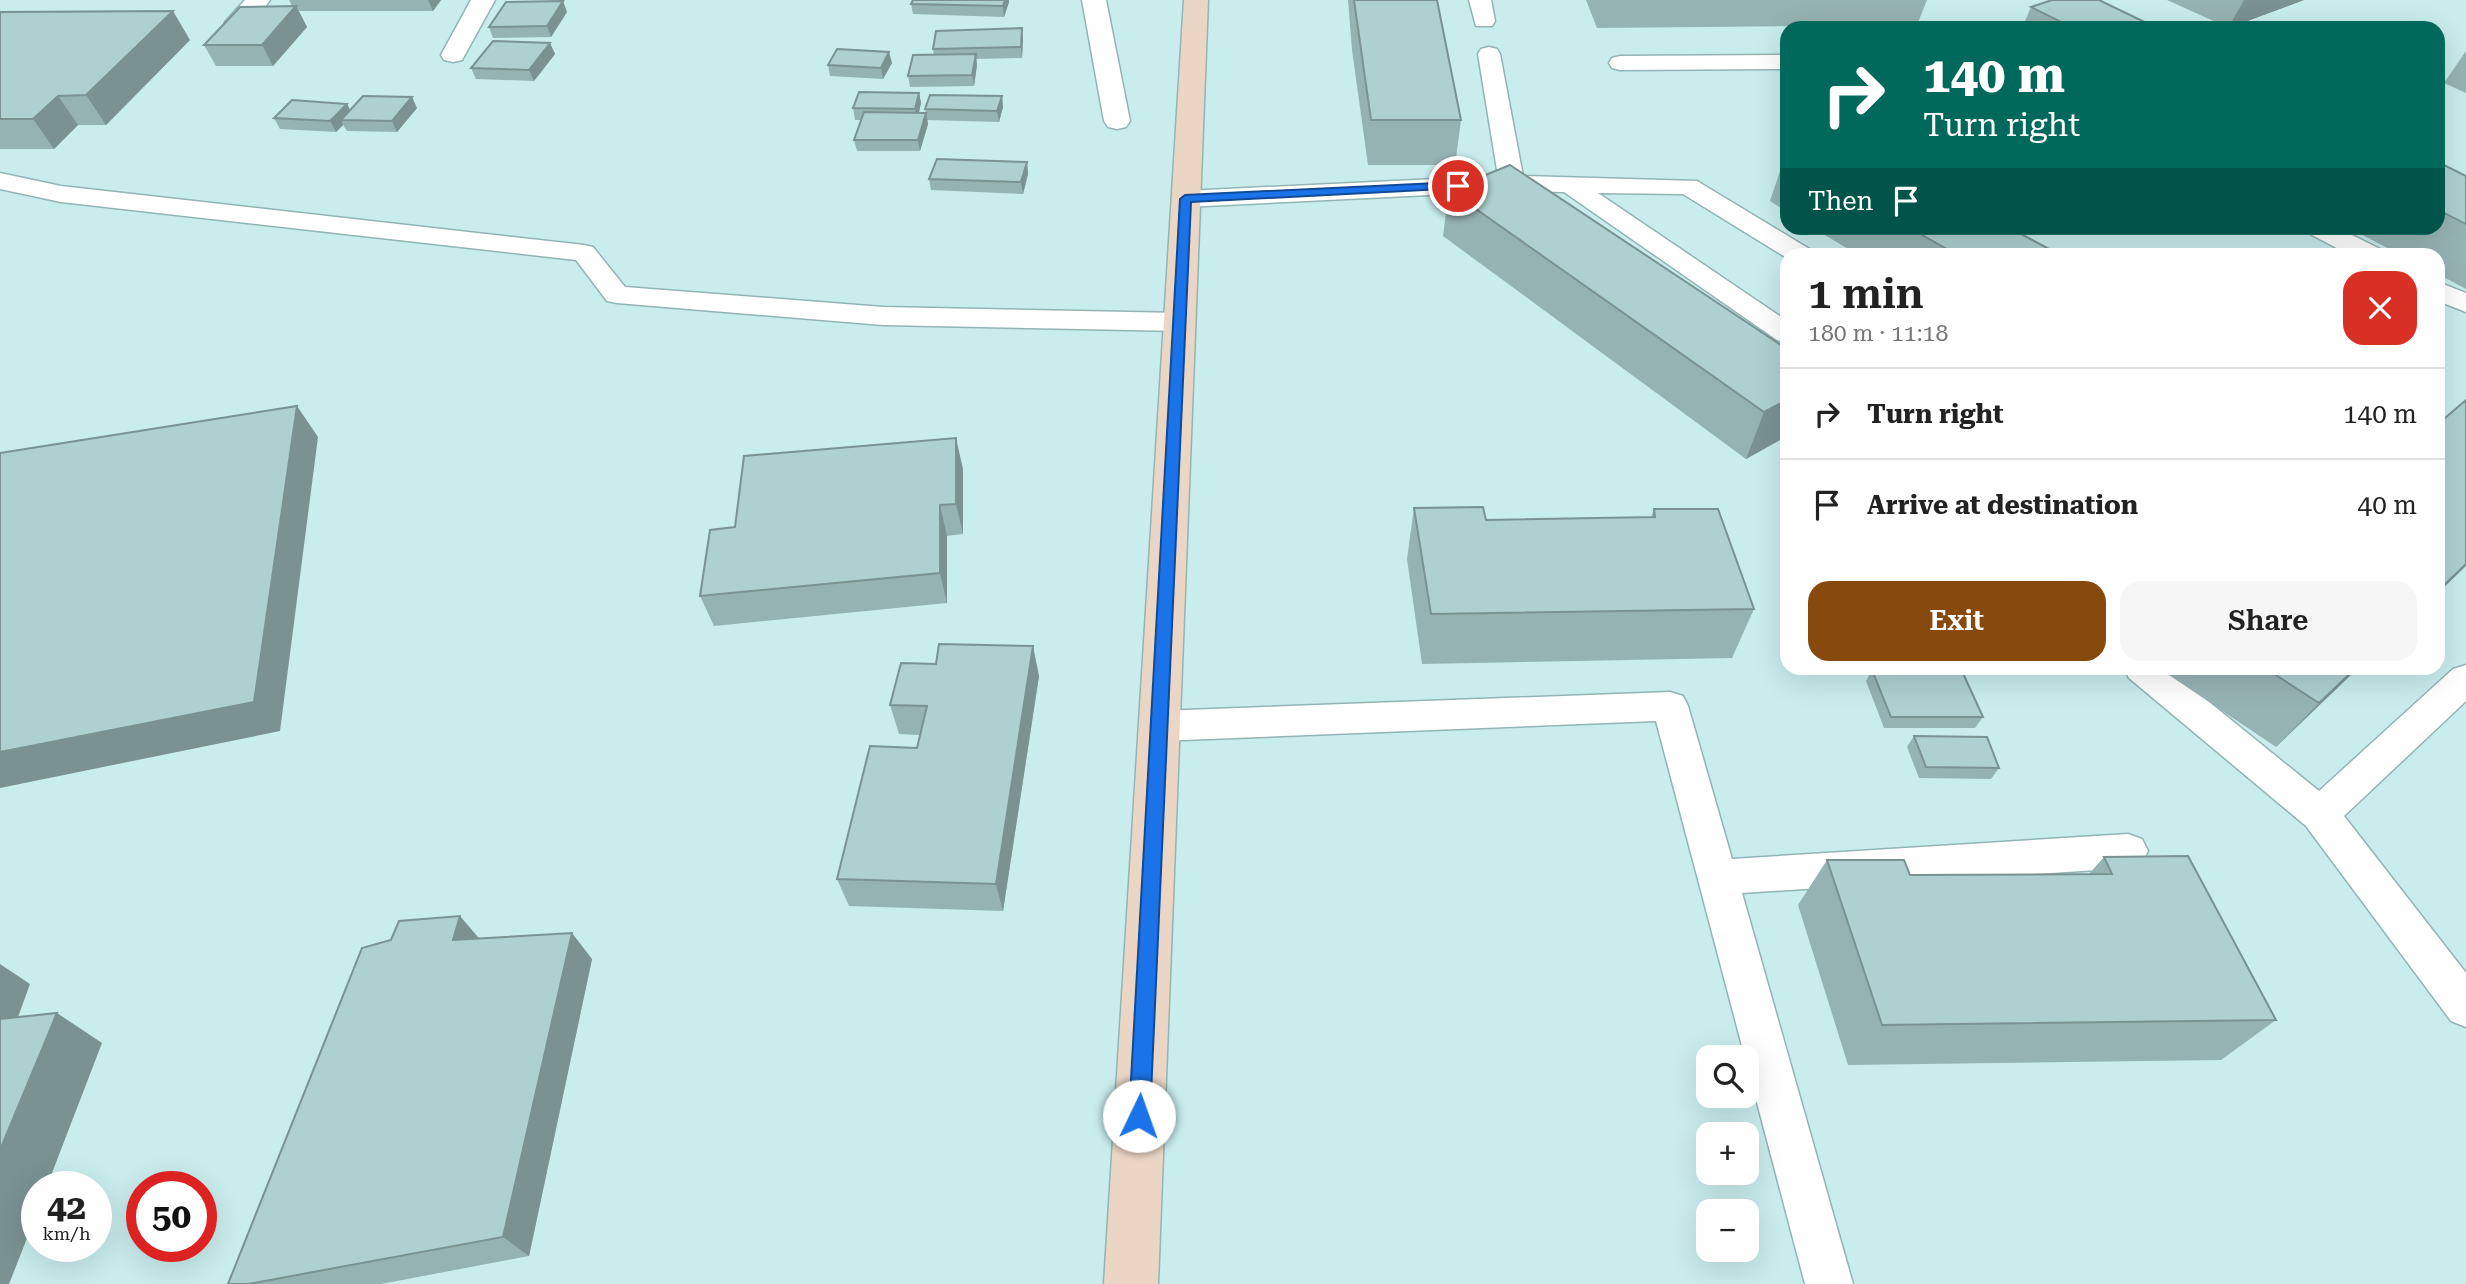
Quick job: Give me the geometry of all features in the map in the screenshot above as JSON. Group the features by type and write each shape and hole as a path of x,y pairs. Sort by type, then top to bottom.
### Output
{"main road":[{"path":"1131,1284 1196,0"}],"street":[{"path":"237,22 258,0"},
{"path":"453,55 483,0"},
{"path":"1094,0 1117,121"}],"lane":[{"path":"1489,54 1512,183"},
{"path":"1620,63 1780,62"},
{"path":"0,181 61,194 584,253 617,295 883,316 1180,322"},
{"path":"1185,199 1512,183 1688,186 1789,248"},
{"path":"1570,185 1780,329"},
{"path":"2332,235 2358,248"},
{"path":"2445,294 2466,304"},
{"path":"2151,675 2320,814 2466,1007"},
{"path":"2320,814 2466,679"},
{"path":"1159,726 1670,706 1829,1284"},
{"path":"1717,877 2128,851"}],"building":[{"path":"913,0 1005,0 1003,6 911,4"},
{"path":"1354,0 1437,0 1461,120 1371,120"},
{"path":"2052,0 2099,0 2142,21 2059,21 2031,7"},
{"path":"563,1 547,26 489,27 506,2"},
{"path":"296,6 262,45 204,45 240,7"},
{"path":"173,11 86,95 58,96 33,119 0,119 0,12"},
{"path":"1022,28 1021,47 933,49 936,31"},
{"path":"493,41 550,43 529,70 471,68"},
{"path":"837,49 889,52 881,68 828,65"},
{"path":"976,54 972,75 908,76 913,55"},
{"path":"859,92 919,93 915,109 853,108"},
{"path":"930,95 1002,96 997,111 925,109"},
{"path":"363,96 412,97 392,121 341,120"},
{"path":"292,100 347,104 330,121 274,118"},
{"path":"864,112 926,113 918,140 854,140"},
{"path":"937,159 1027,162 1021,182 929,179"},
{"path":"1510,165 1780,344 1780,404 1764,412 1449,190"},
{"path":"2445,166 2466,176 2466,224 2445,214"},
{"path":"1922,235 2023,235 2047,248 1945,248"},
{"path":"2466,400 2466,564 2445,584 2445,418"},
{"path":"297,406 254,702 0,752 0,453"},
{"path":"956,438 956,504 940,505 940,573 700,596 710,530 735,527 744,456"},
{"path":"1483,507 1486,520 1655,517 1654,509 1718,509 1754,609 1431,614 1414,508"},
{"path":"939,644 1033,646 996,884 837,879 870,746 917,748 927,706 890,705 901,663 936,664"},
{"path":"1874,675 1964,675 1983,717 1891,717"},
{"path":"2276,675 2349,675 2319,703"},
{"path":"1914,736 1987,737 1999,768 1926,767"},
{"path":"2188,856 2276,1020 1882,1025 1827,860 1904,860 1910,875 2112,874 2104,857"},
{"path":"460,916 453,940 572,933 503,1237 248,1284 228,1284 362,948 391,940 399,921"},
{"path":"57,1013 0,1150 0,1019"}],"route":[{"path":"1139,1116 1185,199 1458,186"}]}
